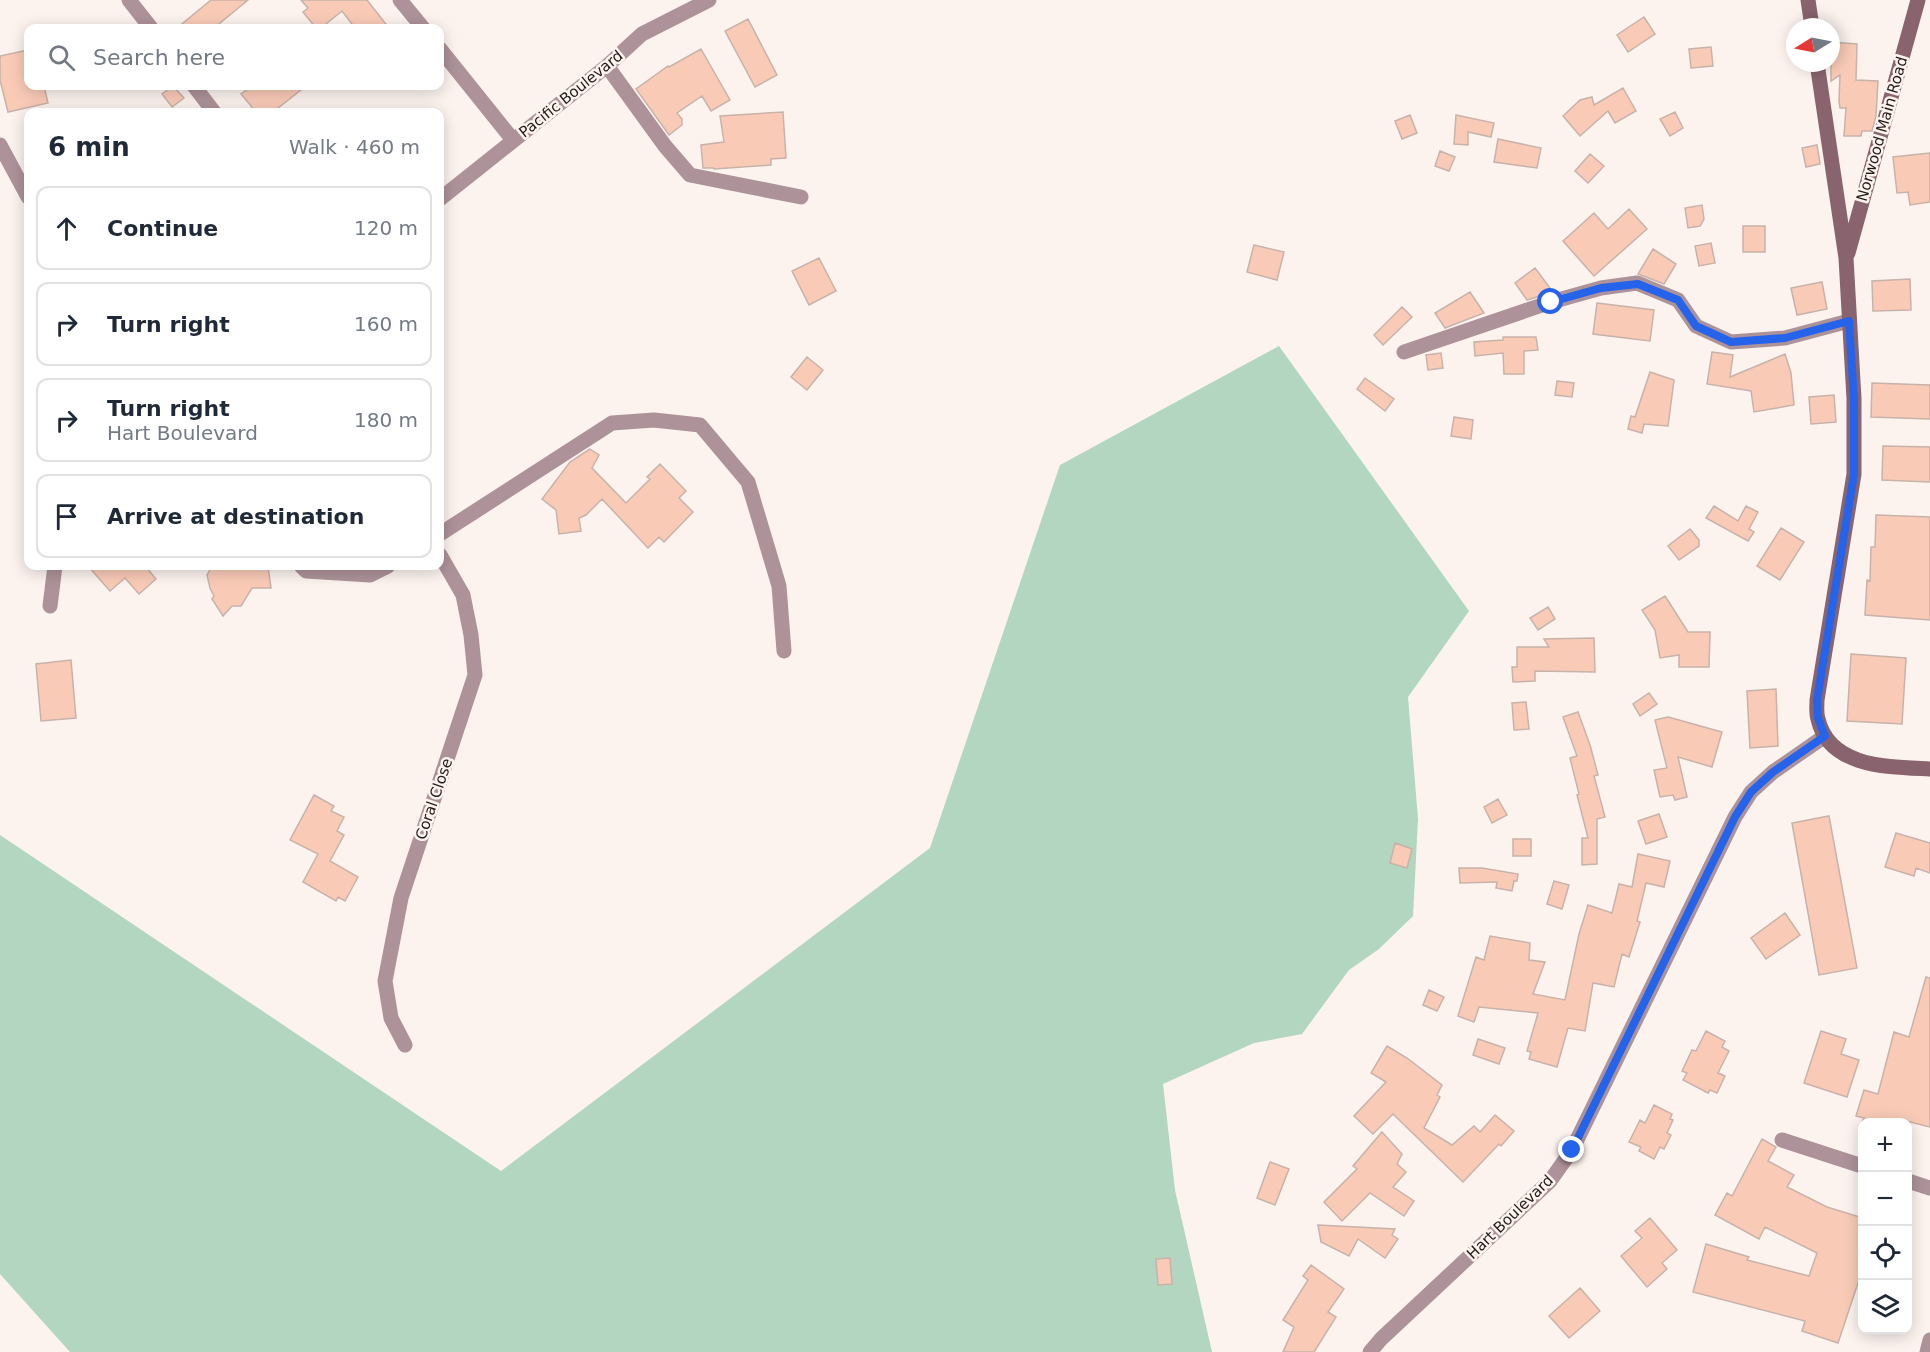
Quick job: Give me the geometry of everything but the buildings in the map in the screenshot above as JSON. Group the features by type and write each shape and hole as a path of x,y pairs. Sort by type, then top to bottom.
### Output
{"street":[{"path":"129,0 148,24"},
{"path":"400,0 420,24"},
{"name":"Pacific Boulevard","path":"444,196 607,66 642,34 709,0"},
{"path":"1808,0 1811,18"},
{"name":"Norwood Main Road","path":"1846,258 1918,0"},
{"path":"444,54 513,140"},
{"path":"607,66 664,146 690,175 801,197"},
{"path":"1818,72 1846,258 1854,399 1854,474 1817,700 1818,718 1825,736 1838,750 1854,759 1882,767 1930,770"},
{"path":"197,90 211,108"},
{"path":"0,145 24,190"},
{"path":"1404,352 1551,302 1601,288 1638,284 1678,300 1696,326 1731,342 1785,338 1849,321"},
{"path":"444,531 612,423 654,420 700,426 748,482 779,586 784,651"},
{"name":"Coral Close","path":"405,1045 391,1018 385,981 401,898 475,675 471,635 463,595 444,562"},
{"path":"50,606 54,570"},
{"path":"305,570 370,575 380,570"},
{"name":"Hart Boulevard","path":"1370,1352 1381,1339 1550,1181 1572,1150 1735,817 1751,792 1825,736"},
{"path":"1782,1140 1858,1164"},
{"path":"1912,1182 1930,1188"},
{"path":"1927,1352 1930,1340"}],"green space":[{"path":"1279,346 1469,611 1408,697 1418,819 1413,916 1379,949 1349,970 1302,1034 1254,1043 1163,1084 1175,1190 1212,1352 70,1352 0,1274 0,835 501,1171 930,848 1060,465"}],"route":[{"path":"1551,302 1601,288 1638,284 1678,300 1696,326 1731,342 1785,338 1849,321 1854,399 1854,474 1817,700 1818,718 1825,736 1773,772 1751,792 1735,817 1572,1150"}]}
